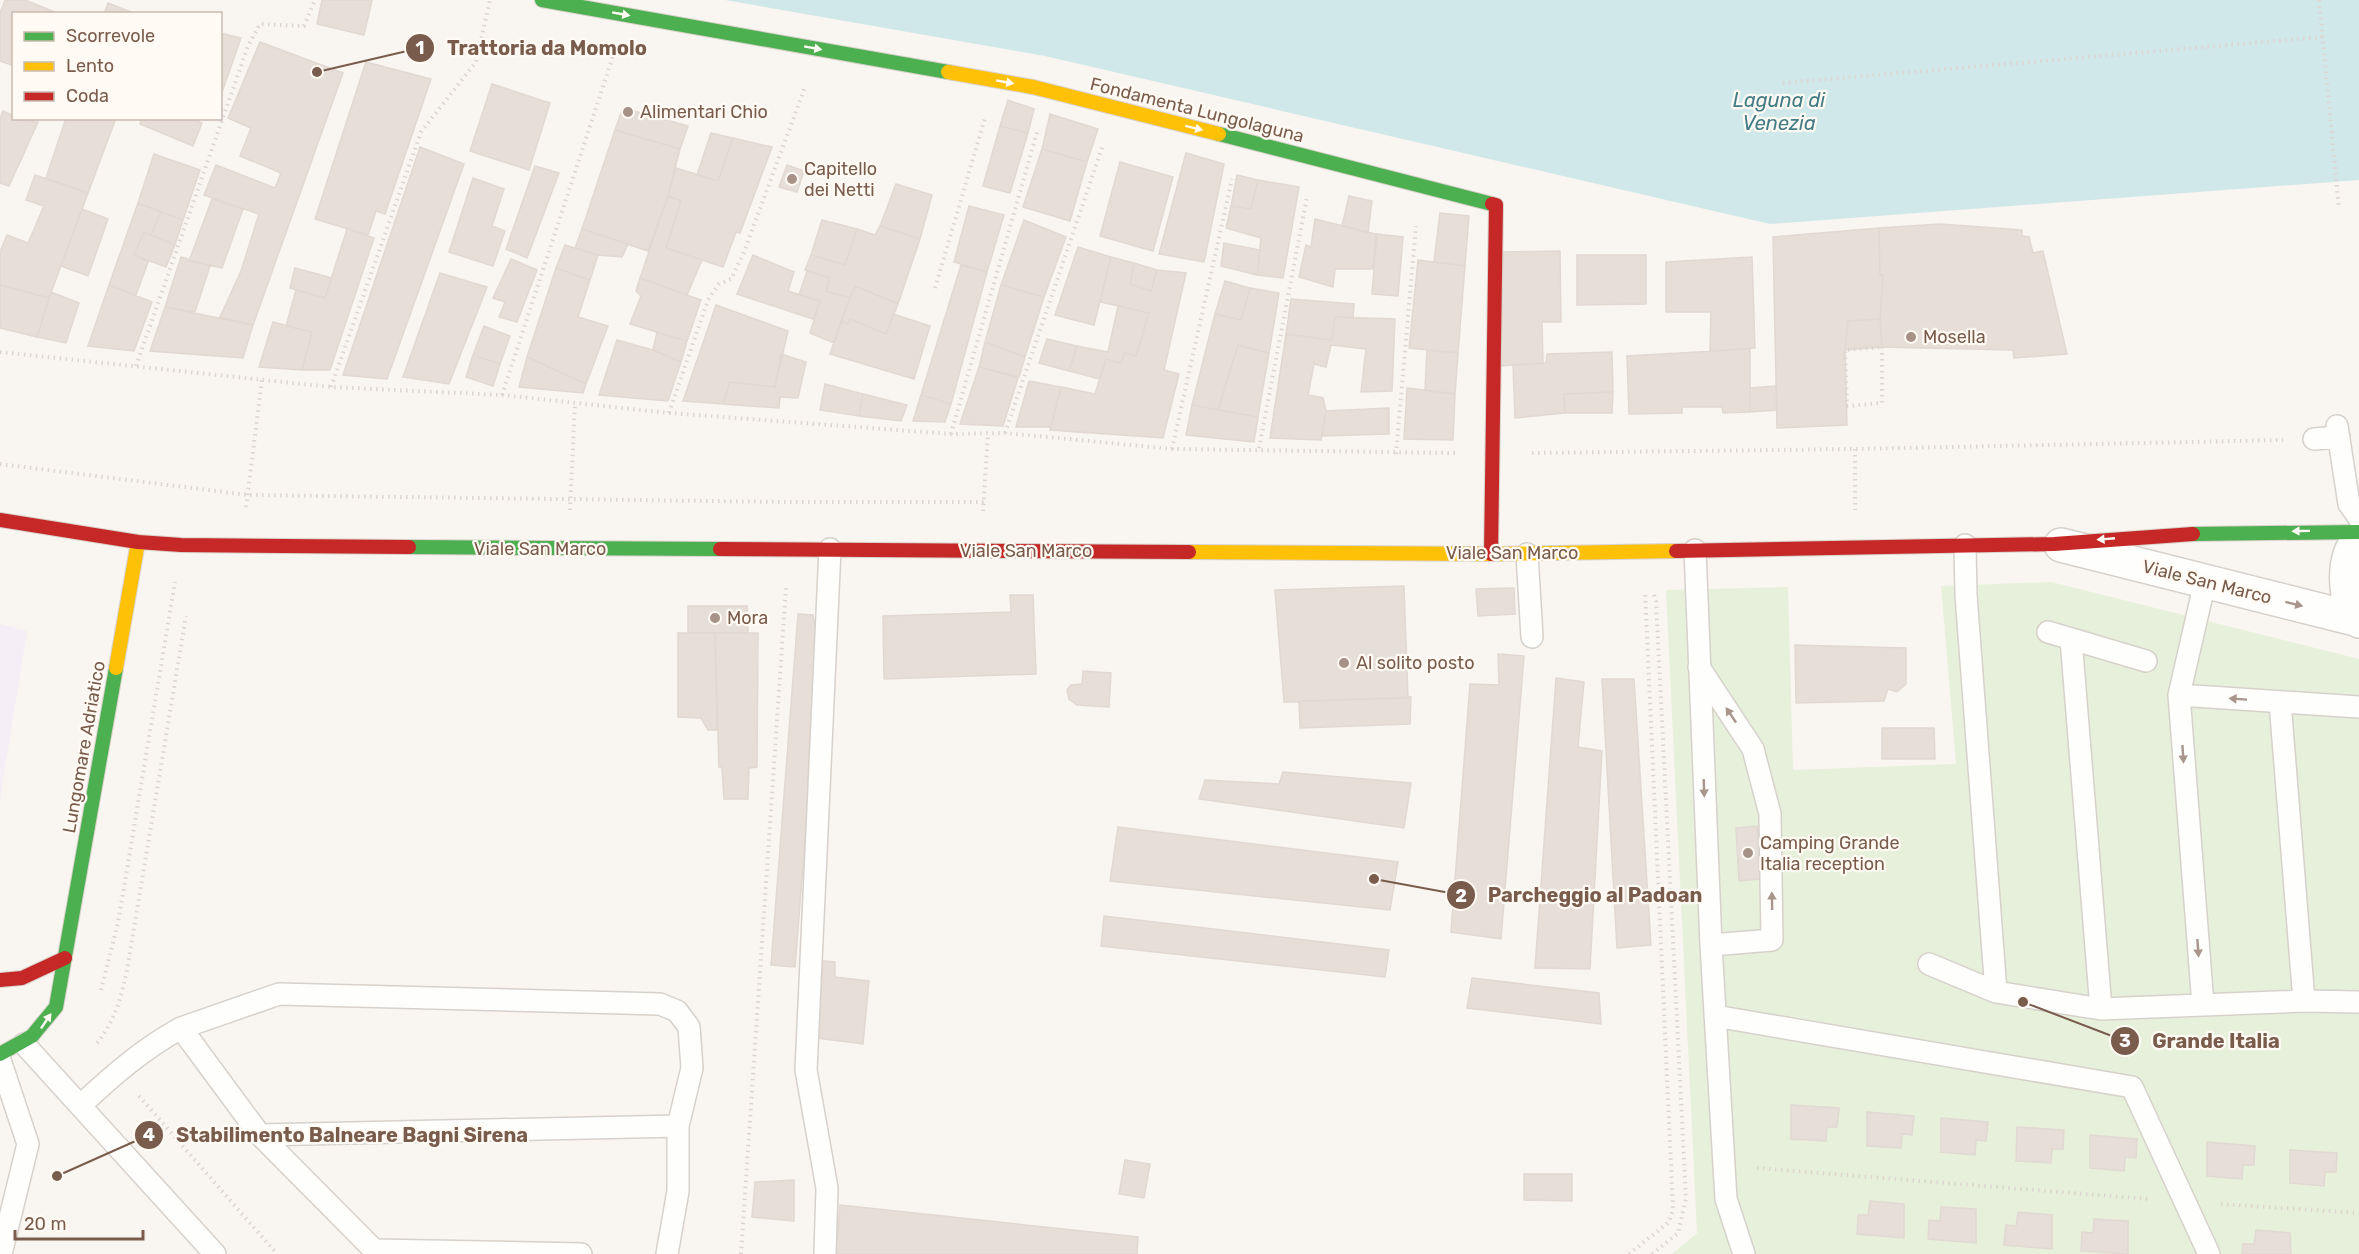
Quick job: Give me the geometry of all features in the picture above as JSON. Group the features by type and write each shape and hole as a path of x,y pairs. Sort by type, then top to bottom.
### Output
{"street":[{"name":"Fondamenta Lungolaguna","path":"542,0 1049,90 1496,205 1491,554"},
{"name":"Viale San Marco","path":"0,520 138,542 181,545 1491,554 2054,544 2162,534 2359,532"},
{"path":"2359,539 2348,561 2347,575 2351,608 2359,621"},
{"name":"Lungomare Adriatico","path":"0,1054 24,1044 41,1029 56,1007 138,542"},
{"name":"Viale San Marco","path":"2054,544 2359,621"},
{"path":"0,980 22,978 65,958"}],"lane":[{"path":"2314,439 2338,431 2349,504 2359,518"},
{"path":"1965,545 1966,595 1996,992"},
{"path":"825,1254 827,1188 806,1070 830,549"},
{"path":"1695,550 1711,945 1726,1199 1744,1254"},
{"path":"1527,554 1532,637"},
{"path":"2203,1005 2179,695 2205,582"},
{"path":"2048,632 2146,661"},
{"path":"2071,639 2101,1009"},
{"path":"1699,667 1754,749 1770,814 1780,939 1711,945"},
{"path":"2179,695 2359,708"},
{"path":"2280,702 2304,1001"},
{"path":"1929,964 1996,992 2101,1009 2304,1001 2359,1002"},
{"path":"81,1105 117,1071 153,1043 181,1028 279,994 660,1004 677,1011 689,1027 693,1068 678,1126 678,1191 667,1254"},
{"path":"1715,1016 2132,1087 2209,1254"},
{"path":"181,1028 260,1135 376,1252 580,1254"},
{"path":"24,1044 215,1254"},
{"path":"0,1060 28,1143 1,1254"},
{"path":"260,1135 678,1126"}],"path":[{"path":"136,366 248,46 260,24 304,26 315,0"},
{"path":"332,387 421,132 476,62 490,0"},
{"path":"2319,0 2340,209"},
{"path":"502,395 626,15"},
{"path":"1783,83 2322,37"},
{"path":"669,413 708,300 718,284 731,279 744,252 808,78 815,48"},
{"path":"935,288 996,80"},
{"path":"951,434 1049,90"},
{"path":"1005,433 1115,107"},
{"path":"1172,449 1241,140"},
{"path":"1259,448 1315,158"},
{"path":"1396,454 1412,251 1423,186"},
{"path":"1882,347 1882,403 1846,406 1845,350 1882,347"},
{"path":"0,352 332,387 502,395 669,413 951,434 1005,433 1172,449 1259,448 1396,454 1855,449 2314,439"},
{"path":"246,510 262,379"},
{"path":"570,515 575,403"},
{"path":"983,521 988,433"},
{"path":"1855,449 1855,517"},
{"path":"0,464 248,495 984,502"},
{"path":"100,995 118,922 181,545"},
{"path":"1650,552 1651,584 1656,601 1686,1199 1678,1233 1652,1254"},
{"path":"741,1254 786,584"},
{"path":"1629,1254 1669,1222 1673,1210 1644,584"},
{"path":"127,970 186,615"},
{"path":"117,1071 277,1254"},
{"path":"1724,1166 2185,1202 2359,1213"}],"shaded area":[{"path":"0,624 27,631 0,800"}],"green space":[{"path":"2051,582 2359,659 2359,1254 1672,1254 1697,1233 1666,590 1788,587 1793,770 1956,764 1941,586"}],"water":[{"name":"Laguna di Venezia","path":"725,0 2359,0 2359,180 1770,224 1045,56"}],"building":[{"path":"5,0 25,0 55,12 12,12 12,65 0,61 0,13"},
{"path":"322,0 372,0 364,35 317,24"},
{"path":"108,3 131,12 105,12"},
{"path":"222,33 241,38 222,92"},
{"path":"260,42 343,73 253,325 220,317 241,271 259,214 204,195 216,165 275,188 281,173 240,156 251,128 228,118"},
{"path":"366,62 431,79 385,214 376,211 368,235 315,219"},
{"path":"492,84 550,103 529,170 470,151"},
{"path":"1008,100 1034,109 1028,133 1000,126"},
{"path":"623,108 688,126 680,149 615,130"},
{"path":"3,111 12,115 12,120 38,122 9,186 0,183 0,118"},
{"path":"1050,114 1098,129 1087,162 1042,149"},
{"path":"65,120 115,120 88,193 46,178"},
{"path":"141,120 195,120 202,123 193,146 140,124"},
{"path":"1000,126 1028,133 1010,193 983,186"},
{"path":"615,130 680,149 668,196 648,251 582,229"},
{"path":"711,133 733,138 718,181 697,175"},
{"path":"733,138 772,147 740,233 736,232 723,267 666,248 681,201 668,196 676,168 718,181"},
{"path":"420,147 464,164 387,379 343,375"},
{"path":"1042,149 1087,162 1070,221 1023,207"},
{"path":"1186,153 1224,164 1204,262 1159,254"},
{"path":"154,154 200,170 183,220 138,203"},
{"path":"1120,162 1173,177 1153,251 1100,236"},
{"name":"Capitello dei Netti","path":"787,165 804,171 797,192 779,187"},
{"path":"535,166 559,173 527,258 506,249"},
{"path":"35,175 88,193 49,298 0,285 0,252 7,235 28,243 44,206 26,200"},
{"path":"1237,175 1258,180 1251,209 1231,206"},
{"path":"473,178 504,189 492,226 505,231 493,266 449,252"},
{"path":"1258,180 1299,187 1283,278 1257,275 1261,238 1226,228 1231,206 1251,209"},
{"path":"896,184 932,195 920,239 880,226"},
{"path":"668,196 681,201 666,248 702,260 687,295 640,278"},
{"path":"1349,196 1372,201 1368,233 1342,226"},
{"path":"212,199 243,209 222,268 189,261"},
{"path":"138,203 161,212 151,235 144,232 134,255 148,262 136,295 109,285"},
{"path":"969,206 1004,215 987,272 954,262"},
{"path":"82,209 108,219 88,276 61,266"},
{"path":"161,212 183,220 175,245 151,235"},
{"path":"1440,213 1469,216 1465,266 1434,262"},
{"path":"1315,219 1376,234 1373,269 1335,269 1333,287 1299,277 1306,245 1311,247"},
{"path":"822,220 857,229 845,265 811,255"},
{"path":"1024,220 1066,237 1044,297 1001,285"},
{"path":"1940,224 2022,230 2022,236 2029,237 2033,253 2043,251 2067,354 2014,358 2013,350 1882,347 1880,319 1883,275 1880,275 1879,228"},
{"path":"880,226 920,239 898,304 855,286 850,298 826,291 830,278 805,270 811,255 845,265 857,229 875,235"},
{"path":"1879,228 1880,275 1883,275 1880,319 1848,321 1845,350 1847,425 1777,428 1773,237"},
{"path":"347,229 374,238 330,370 302,370 312,332 286,326 296,290 325,298"},
{"path":"582,229 628,244 622,257 598,255 575,248"},
{"path":"144,232 175,245 166,267 134,255"},
{"path":"1377,234 1403,237 1398,296 1372,294"},
{"path":"1224,243 1260,250 1257,275 1221,266"},
{"path":"565,245 598,255 590,280 556,268"},
{"path":"1078,247 1111,257 1094,325 1055,315"},
{"path":"1560,251 1561,322 1542,322 1543,363 1501,366 1503,252"},
{"path":"753,255 794,272 788,291 820,301 813,319 737,294"},
{"path":"1577,255 1646,255 1646,304 1577,305"},
{"path":"181,257 210,266 195,312 165,307"},
{"path":"1111,257 1134,263 1130,284 1151,291 1157,270 1186,273 1164,370 1179,374 1163,438 1050,430 1061,387 1095,394 1106,359 1121,363 1124,353 1136,356 1149,313 1100,302"},
{"path":"1752,257 1755,348 1710,351 1711,312 1666,312 1666,262"},
{"path":"511,259 537,270 517,322 499,317 505,302 493,298"},
{"path":"1418,260 1465,266 1458,353 1409,348"},
{"path":"1134,263 1157,270 1151,291 1130,284"},
{"path":"961,265 987,272 951,404 921,395"},
{"path":"295,268 332,278 325,298 290,288"},
{"path":"556,268 590,280 578,317 608,326 586,384 527,357"},
{"path":"807,271 830,278 826,291 850,298 834,343 810,333 820,301 799,295"},
{"path":"440,273 487,287 449,384 403,377"},
{"path":"640,278 701,300 687,341 630,324 641,296 636,291"},
{"path":"1225,281 1250,288 1241,320 1215,314"},
{"path":"0,285 49,298 37,337 0,328"},
{"path":"109,285 152,302 134,351 88,346"},
{"path":"1001,285 1044,297 1025,357 985,342"},
{"path":"855,286 898,304 886,334 850,319 848,324 841,321"},
{"path":"1250,288 1279,293 1269,353 1238,345 1218,410 1192,405 1215,314 1241,320"},
{"path":"51,292 79,303 66,343 37,337"},
{"path":"1291,299 1354,304 1353,318 1335,317 1332,340 1286,334"},
{"path":"716,305 788,331 775,387 730,382 723,404 683,401"},
{"path":"1118,306 1149,313 1136,356 1124,353 1121,363 1106,359 1100,379 1069,371 1077,346 1108,352"},
{"path":"165,307 253,325 243,358 150,351"},
{"path":"893,314 930,326 914,379 830,354 841,321 848,324 850,319 886,334"},
{"path":"1335,317 1395,319 1392,391 1361,392 1366,349 1331,345 1326,367 1314,364 1308,395 1323,398 1326,411 1321,440 1270,438 1286,334 1332,340"},
{"path":"1880,319 1882,347 1845,350 1848,321"},
{"path":"273,322 312,332 302,370 259,367"},
{"path":"484,326 510,336 500,364 473,355"},
{"path":"657,332 687,341 681,362 653,350"},
{"path":"1047,339 1077,346 1069,371 1039,363"},
{"path":"617,340 653,350 681,362 668,401 599,395"},
{"path":"985,342 1025,357 1019,377 979,367"},
{"path":"1238,345 1269,353 1258,417 1218,410"},
{"path":"1750,349 1750,412 1723,413 1722,407 1682,407 1682,413 1629,414 1627,356"},
{"path":"1427,350 1458,353 1455,394 1425,390"},
{"path":"1612,352 1613,392 1564,394 1565,413 1515,418 1513,365 1546,363 1547,354"},
{"path":"781,354 806,362 798,398 780,397 779,408 723,404 730,382 775,387"},
{"path":"473,355 500,364 493,386 466,377"},
{"path":"527,357 586,384 583,393 519,387"},
{"path":"979,367 1018,378 1003,426 960,424"},
{"path":"1029,381 1061,387 1051,427 1016,427"},
{"path":"825,384 863,394 859,416 820,410"},
{"path":"1776,386 1777,410 1750,412 1750,388"},
{"path":"1407,388 1455,394 1453,440 1404,439"},
{"path":"1613,392 1612,413 1565,413 1564,394"},
{"path":"863,394 907,405 901,421 859,416"},
{"path":"921,395 951,404 945,422 913,421"},
{"path":"1192,405 1258,417 1254,442 1186,435"},
{"path":"1389,408 1389,434 1322,436 1326,411"},
{"name":"Al solito posto","path":"1404,586 1408,698 1284,702 1275,590"},
{"path":"1514,588 1515,614 1478,616 1476,589"},
{"path":"1010,595 1033,595 1036,674 884,679 883,616 1011,612"},
{"path":"688,606 747,606 748,633 688,633"},
{"path":"798,614 813,615 820,651 795,967 771,965"},
{"path":"678,633 715,633 717,730 708,730 701,718 678,717"},
{"path":"715,633 758,633 757,767 749,768 748,799 724,799 722,767 719,767"},
{"path":"1795,645 1906,648 1906,684 1897,692 1888,689 1884,701 1796,703"},
{"path":"1498,654 1524,656 1501,939 1451,932 1470,684 1499,685"},
{"path":"1083,671 1111,673 1109,707 1077,705 1069,699 1067,690 1071,685 1082,684"},
{"path":"1556,678 1584,682 1578,747 1602,751 1590,969 1535,968"},
{"path":"1602,679 1634,679 1651,945 1617,948"},
{"path":"1411,697 1410,724 1300,728 1299,701"},
{"path":"1882,728 1934,728 1935,759 1882,759"},
{"path":"1283,772 1411,783 1404,828 1199,799 1205,780 1279,784"},
{"name":"Camping Grande Italia reception","path":"1757,826 1760,879 1739,881 1736,828"},
{"path":"1118,827 1398,862 1390,910 1110,881"},
{"path":"1104,916 1389,950 1385,977 1101,946"},
{"path":"815,960 835,962 835,977 869,981 863,1044 809,1037"},
{"path":"1472,978 1599,993 1601,1024 1467,1008"},
{"path":"1791,1105 1839,1108 1837,1127 1827,1127 1826,1141 1791,1139"},
{"path":"1867,1112 1914,1116 1912,1135 1902,1134 1901,1148 1867,1146"},
{"path":"1941,1118 1988,1122 1986,1141 1976,1140 1975,1155 1941,1152"},
{"path":"2017,1127 2064,1130 2063,1149 2052,1149 2051,1163 2016,1161"},
{"path":"2090,1135 2137,1139 2136,1158 2125,1157 2124,1171 2090,1168"},
{"path":"2207,1142 2255,1146 2254,1165 2243,1165 2242,1179 2207,1176"},
{"path":"2290,1150 2337,1153 2336,1172 2325,1172 2324,1186 2290,1183"},
{"path":"1125,1160 1150,1164 1144,1198 1119,1194"},
{"path":"1524,1174 1572,1174 1572,1201 1524,1200"},
{"path":"794,1180 794,1221 752,1217 755,1182"},
{"path":"1870,1201 1904,1204 1904,1238 1857,1234 1858,1215 1868,1215"},
{"path":"840,1205 1138,1237 1137,1254 836,1254"},
{"path":"1941,1207 1976,1209 1976,1243 1928,1239 1929,1220 1940,1221"},
{"path":"2018,1212 2052,1215 2052,1249 2004,1245 2006,1225 2016,1226"},
{"path":"2094,1219 2128,1221 2128,1254 2081,1251 2082,1232 2093,1233"},
{"path":"2256,1230 2290,1233 2291,1254 2242,1254 2243,1244 2254,1244"}],"traffic: fast":[{"path":"542,0 948,72"},
{"path":"1219,134 1492,204"},
{"path":"2193,534 2359,532"},
{"path":"409,547 720,549"},
{"path":"0,1054 32,1036 56,1007 116,668"}],"traffic: slow":[{"path":"948,72 1033,87 1219,134"},
{"path":"116,668 138,542"},
{"path":"1189,552 1491,554 1676,551"}],"traffic: jam":[{"path":"1491,554 1496,205 1492,204"},
{"path":"0,520 138,542 181,545 409,547"},
{"path":"1676,551 2054,544 2193,534"},
{"path":"720,549 1189,552"},
{"path":"0,980 22,978 65,958"}],"place":[{"name":"Trattoria da Momolo","path":"317,72"},
{"name":"Alimentari Chio","path":"628,112"},
{"name":"Capitello dei Netti","path":"792,179"},
{"name":"Mosella","path":"1911,337"},
{"name":"Mora","path":"715,618"},
{"name":"Al solito posto","path":"1344,663"},
{"name":"Camping Grande Italia reception","path":"1748,853"},
{"name":"Parcheggio al Padoan","path":"1374,879"},
{"name":"Grande Italia","path":"2023,1002"},
{"name":"Stabilimento Balneare Bagni Sirena","path":"57,1176"}]}
